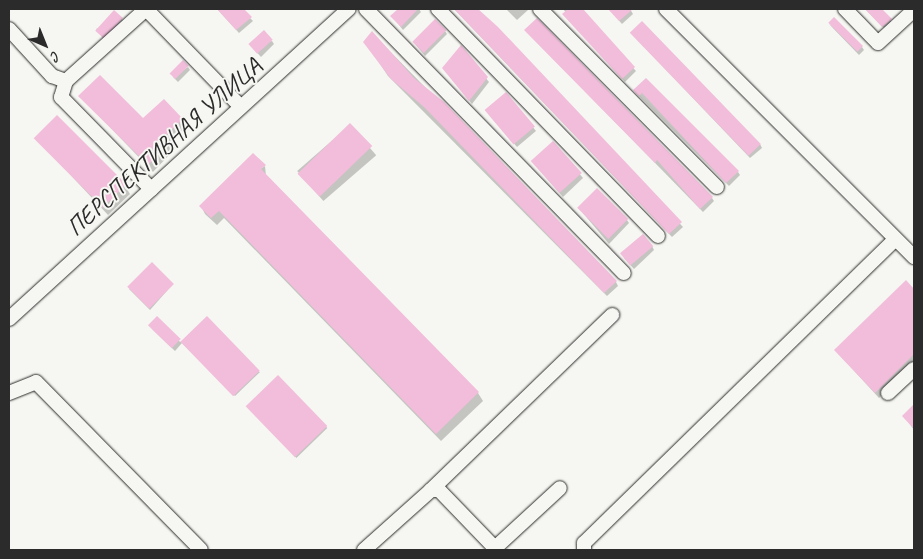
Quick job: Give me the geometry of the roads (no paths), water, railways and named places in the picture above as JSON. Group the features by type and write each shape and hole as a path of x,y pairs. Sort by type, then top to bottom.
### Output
{"street":[{"path":"151,189 61,97 66,81 146,9 240,107"},
{"path":"366,9 624,273"},
{"path":"438,9 658,236"},
{"path":"540,9 717,187"},
{"path":"666,9 914,257"},
{"path":"845,9 878,43 914,10"},
{"name":"ПЕРСПЕКТИВНАЯ УЛИЦА","path":"9,319 343,10"},
{"path":"9,29 52,76 66,81"},
{"path":"584,550 591,536 895,239"},
{"path":"364,550 431,490 612,315"},
{"path":"888,393 914,369"},
{"path":"9,393 36,382 200,550"},
{"path":"431,490 438,490 495,548 560,488"}]}
